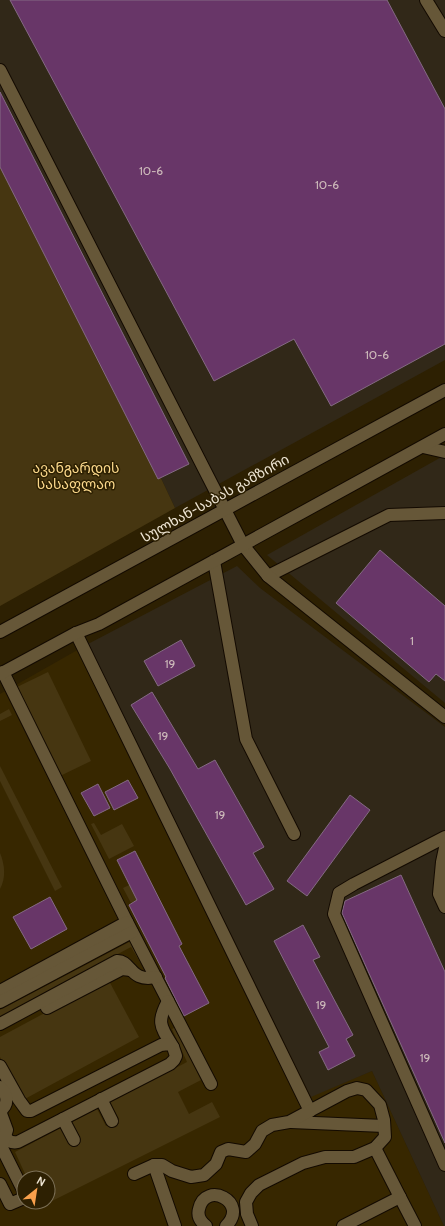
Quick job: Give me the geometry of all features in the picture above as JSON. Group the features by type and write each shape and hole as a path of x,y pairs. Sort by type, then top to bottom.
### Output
{"main road":[{"path":"426,0 445,31"},
{"path":"0,70 243,545 268,576 445,717"},
{"name":"სულხან-საბას გამზირი","path":"0,632 445,390"},
{"path":"211,1084 2,673 76,633 99,624 445,434"},
{"path":"423,447 445,452"},
{"path":"268,576 389,515 445,513"},
{"path":"214,561 246,738 294,834"},
{"path":"76,633 310,1111"},
{"path":"445,837 339,893 334,914 445,1165"},
{"path":"445,848 439,894 445,907"},
{"path":"0,1002 47,972 130,927"},
{"path":"0,1024 117,961 123,963 136,975 143,978 156,977"},
{"path":"0,1033 122,969 131,970"},
{"path":"0,990 47,972"},
{"path":"0,1120 7,1139 14,1143 18,1142 170,1064 176,1056 160,1020 162,1012 168,1001"},
{"path":"0,1066 25,1109 27,1111 31,1111 161,1045 169,1044 173,1047"},
{"path":"0,1087 6,1094 7,1098 5,1107 0,1112 7,1130 7,1139 2,1146 16,1176"},
{"path":"252,1226 247,1214 246,1202 259,1185 304,1163 325,1157 354,1156 375,1148 385,1137 384,1120 380,1105 366,1090 357,1088 347,1091 289,1122"},
{"path":"101,1099 112,1121"},
{"path":"63,1119 74,1140"},
{"path":"134,1174 154,1165 162,1165 172,1171 191,1177 204,1175 216,1164 221,1152 228,1149 246,1152 255,1144 262,1131 272,1125 289,1122 384,1126"},
{"path":"375,1148 415,1226"},
{"path":"154,1165 175,1226"},
{"path":"0,1184 10,1204 16,1201"},
{"path":"206,1226 199,1218 199,1208 205,1199 215,1195 225,1198 232,1207 232,1218 226,1226"},
{"path":"343,1226 400,1197"}],"shaded area":[{"path":"0,0 445,0 445,360 175,508 0,137"},
{"path":"445,455 445,703 267,555"},
{"path":"237,566 260,588 445,727 445,1226 372,1071 311,1097 88,644"},
{"path":"88,644 311,1096 372,1071 444,1226 0,1226 0,694"}],"green space":[{"name":"ავანგარდის სასაფლაო","path":"0,137 175,508 0,606"},
{"path":"48,672 91,761 60,776 17,687"},
{"path":"9,709 12,715 0,721 0,714"},
{"path":"0,766 62,887 55,891 0,781"},
{"path":"94,823 101,835 122,824 134,846 109,859 91,824"},
{"path":"0,853 4,871 0,889"},
{"path":"148,876 155,890 131,903 123,888"},
{"path":"133,940 147,964 143,967 131,947 0,1017 0,1010"},
{"path":"108,979 139,1037 23,1100 0,1057 0,1037"},
{"path":"176,1027 201,1080 178,1092 189,1114 212,1102 220,1117 56,1199 56,1170 23,1170 15,1152 97,1109 106,1126 119,1119 110,1102 187,1062 172,1029"}],"building":[{"path":"10,0 387,0 445,109 445,344 331,406 294,339 214,381"},
{"path":"0,92 189,464 158,479 0,167"},
{"path":"380,550 445,606 445,681 436,674 429,682 336,603"},
{"path":"181,640 195,666 158,686 144,661"},
{"path":"152,692 198,769 215,760 264,847 253,853 274,889 246,905 170,769 131,705"},
{"path":"128,780 138,798 114,810 105,792"},
{"path":"98,784 110,808 94,816 81,793"},
{"path":"350,795 370,810 307,896 287,881"},
{"path":"135,851 182,944 179,946 209,1003 184,1016 129,905 137,900 117,860"},
{"path":"401,875 445,972 445,1143 342,913 345,901"},
{"path":"50,897 67,929 31,949 13,917"},
{"path":"303,925 320,957 313,960 353,1035 346,1039 355,1056 328,1070 319,1052 329,1047 274,941"}]}
